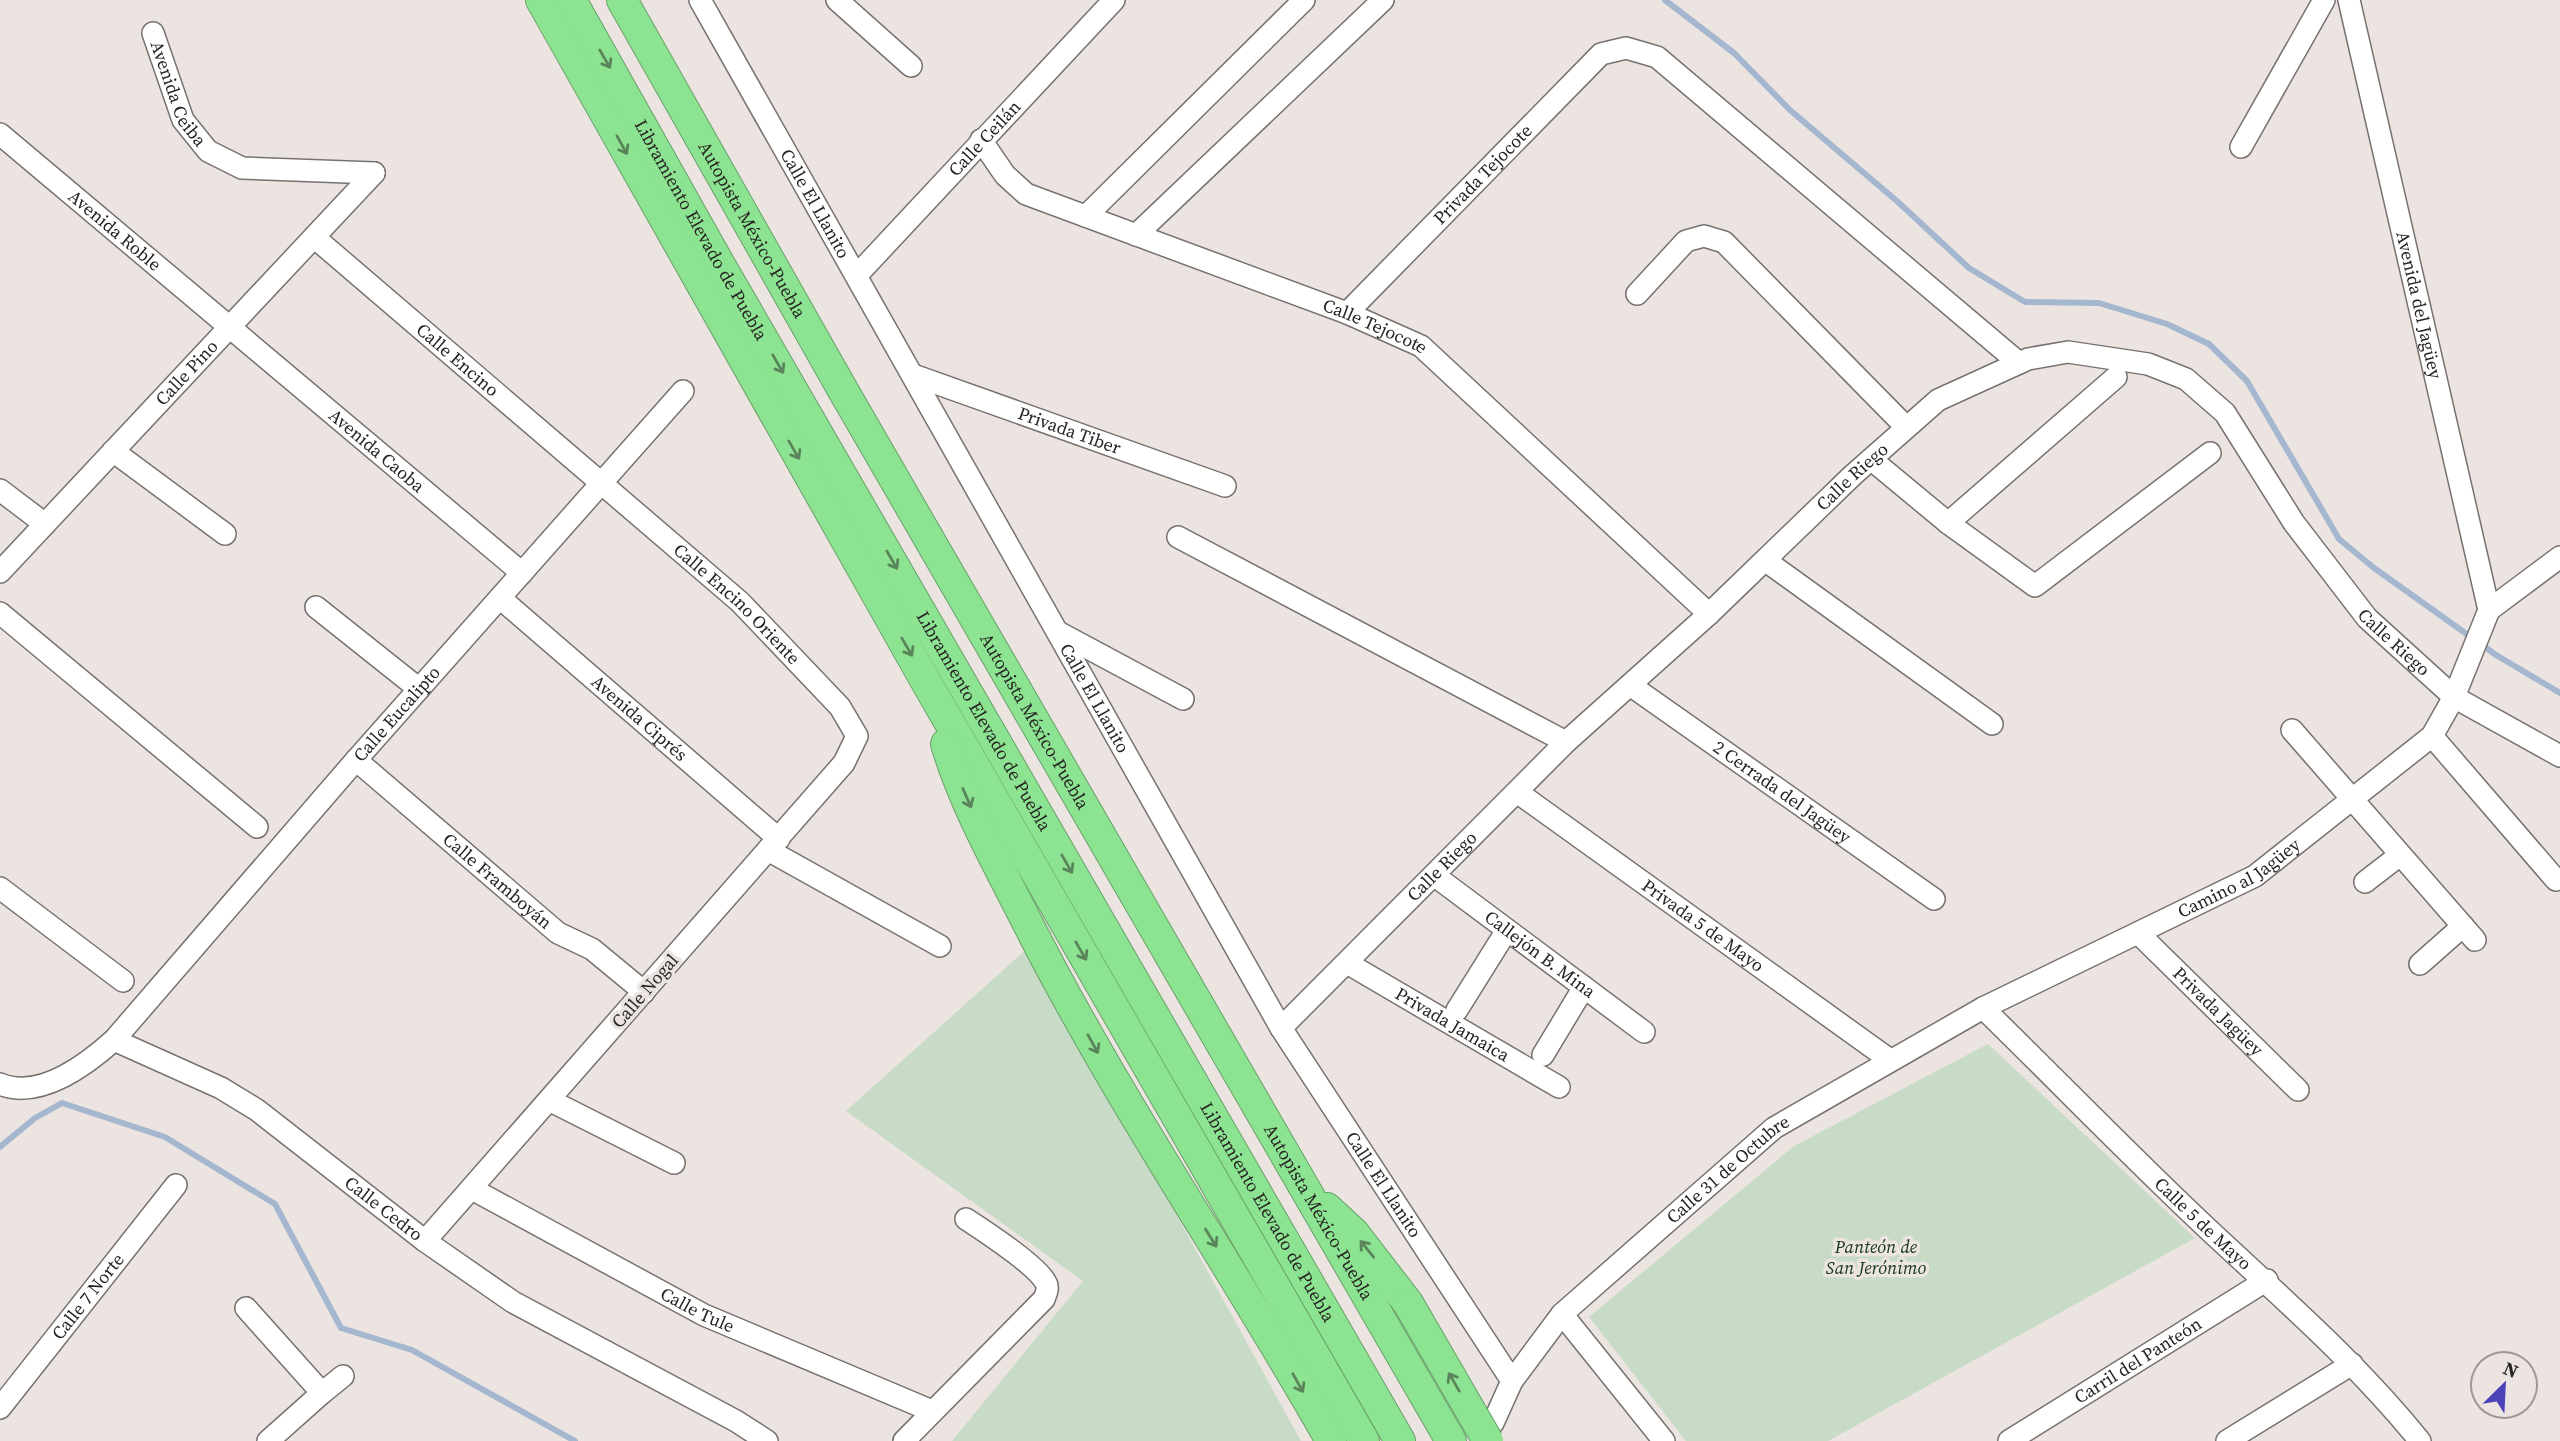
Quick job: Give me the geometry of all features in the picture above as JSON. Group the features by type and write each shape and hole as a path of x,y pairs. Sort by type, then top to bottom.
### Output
{"highway":[{"path":"541,0 929,687 1364,1441"},
{"name":"Libramiento Elevado de Puebla","path":"571,0 725,275 1400,1441"},
{"name":"Libramiento Elevado de Puebla","path":"603,0 1431,1441"},
{"name":"Autopista México-Puebla","path":"622,0 844,392 1451,1441"},
{"path":"929,687 953,767 987,843 1052,971 1121,1095 1265,1325 1331,1441"},
{"path":"1309,1194 1354,1233 1408,1303 1491,1432"}],"street":[{"path":"837,0 911,66"},
{"name":"Calle Ceilán","path":"857,275 981,139 1114,0"},
{"path":"1086,216 1304,0"},
{"path":"1136,235 1383,0"},
{"path":"2241,147 2323,0"},
{"name":"Avenida del Jagüey","path":"2349,0 2487,617"},
{"name":"Calle El Llanito","path":"709,4 857,275 1281,1028 1512,1381"},
{"name":"Avenida Ceiba","path":"153,33 183,120 208,151 242,168 374,173"},
{"name":"Privada Tejocote","path":"1348,313 1601,54 1626,48 1657,57 2019,363"},
{"name":"Avenida Roble","path":"0,134 230,329"},
{"name":"Calle Tejocote","path":"981,139 1005,174 1026,194 1348,313 1421,346 1709,614"},
{"name":"Calle Pino","path":"0,572 374,173"},
{"path":"1637,294 1686,241 1704,236 1724,242 1906,428"},
{"name":"Calle Encino","path":"314,237 602,483"},
{"name":"Avenida Caoba","path":"230,329 523,573"},
{"name":"Calle Riego","path":"1281,1028 1566,742 1709,614 1938,400 2019,363 2068,352 2148,364 2186,379 2211,398 2225,413 2294,523 2367,618 2433,681 2454,697 2560,756"},
{"name":"Privada Tiber","path":"913,375 1225,486"},
{"path":"1948,523 2116,377"},
{"name":"Calle Eucalipto","path":"114,1040 356,760 683,391"},
{"path":"113,451 225,534"},
{"path":"1872,460 1948,523 2035,586 2210,453"},
{"name":"Calle Encino Oriente","path":"602,483 740,602 841,707 857,736"},
{"path":"0,490 45,524"},
{"path":"1178,537 1566,742"},
{"path":"2454,697 2487,617 2560,557"},
{"path":"1766,561 1992,724"},
{"name":"Avenida Ciprés","path":"500,598 773,845 940,946"},
{"path":"316,607 419,689"},
{"path":"0,613 257,827"},
{"path":"1058,632 1183,699"},
{"name":"2 Cerrada del Jagüey","path":"1630,685 1934,899"},
{"name":"Camino al Jagüey","path":"1983,1008 2255,876 2432,736 2454,697"},
{"path":"2292,730 2469,933 2420,964"},
{"name":"Calle Nogal","path":"425,1241 844,763 857,736"},
{"path":"2432,736 2556,880"},
{"name":"Calle Framboyán","path":"356,760 558,933 592,949 644,992"},
{"name":"Privada 5 de Mayo","path":"1517,792 1890,1060"},
{"path":"2365,882 2400,855"},
{"name":"Callejón B. Mina","path":"1435,876 1644,1032"},
{"path":"0,888 123,981"},
{"path":"1457,1010 1507,930"},
{"name":"Privada Jagüey","path":"2138,933 2298,1090"},
{"name":"Privada Jamaica","path":"1347,963 1559,1087"},
{"path":"1544,1055 1584,987"},
{"name":"Calle 31 de Octubre","path":"1491,1432 1512,1381 1562,1314 1774,1128 1983,1008"},
{"name":"Calle 5 de Mayo","path":"1983,1008 2211,1232 2267,1280 2381,1392 2420,1441"},
{"path":"0,1084 15,1090 44,1086 97,1055 114,1040"},
{"name":"Calle Cedro","path":"114,1040 221,1088 257,1110 425,1241 513,1302 736,1421 767,1441"},
{"path":"549,1100 674,1163"},
{"name":"Calle 7 Norte","path":"0,1408 176,1185"},
{"name":"Calle Tule","path":"472,1189 704,1315 932,1411"},
{"path":"904,1441 1044,1299 1047,1290 1046,1281 1015,1254 966,1219"},
{"name":"Carril del Panteón","path":"2009,1441 2267,1280"},
{"path":"246,1308 322,1393"},
{"path":"1562,1314 1664,1441"},
{"path":"2227,1441 2352,1364"},
{"path":"268,1441 343,1376"}],"green space":[{"path":"1029,947 1301,1441 952,1441 1083,1281 846,1111"},
{"name":"Panteón de San Jerónimo","path":"1988,1044 2195,1238 1828,1441 1686,1441 1589,1317 1794,1146"}],"waterway":[{"path":"1665,0 1734,53 1790,110 1898,202 1969,268 2025,302 2099,303 2167,324 2209,344 2247,381 2339,539 2374,568 2496,655 2560,693"},
{"path":"0,1147 35,1118 62,1103 165,1137 275,1204 341,1328 412,1350 575,1441"}]}
